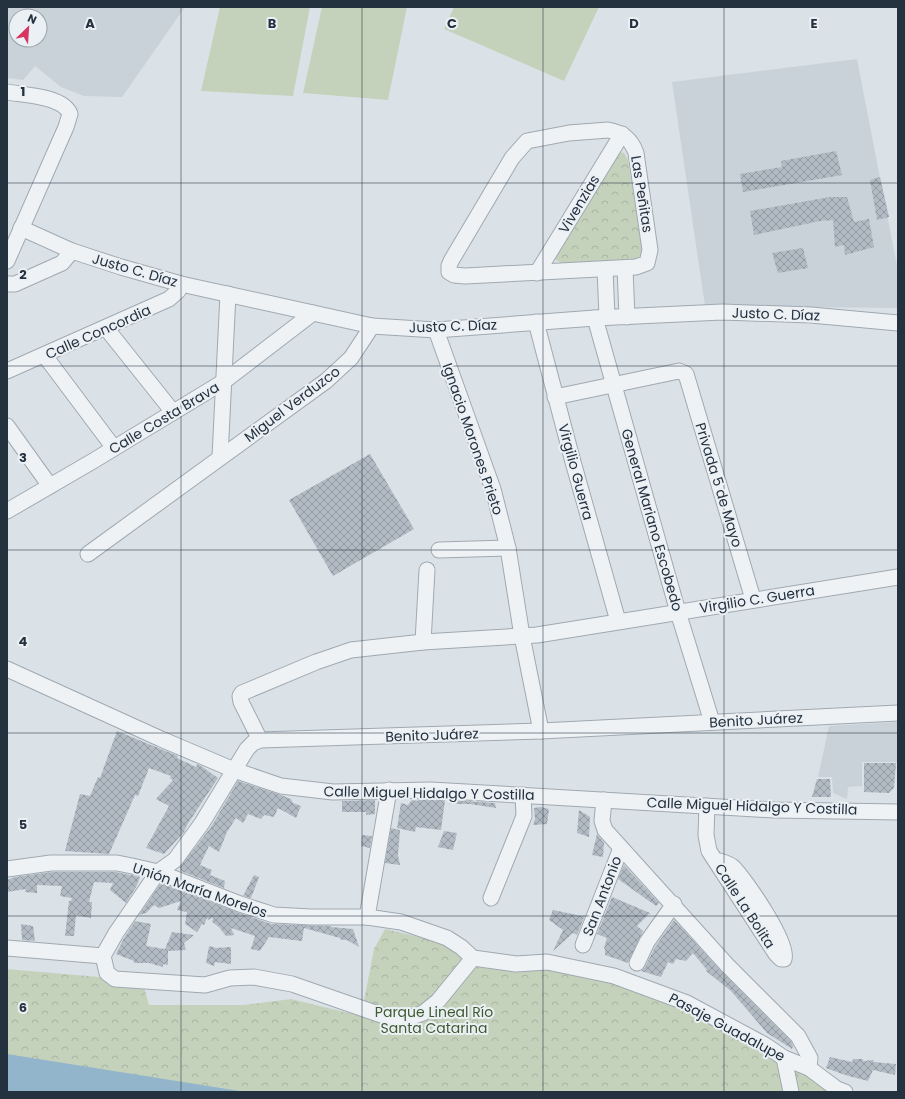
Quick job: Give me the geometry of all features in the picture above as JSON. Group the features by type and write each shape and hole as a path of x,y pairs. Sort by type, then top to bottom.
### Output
{"street":[{"path":"7,92 53,100 63,104 70,114 66,128 7,262"},
{"name":"Las Peñitas","path":"608,130 622,134 633,145 636,153 650,250 647,262 636,267 625,268 466,276 454,275 449,272 451,261 512,158 527,141 569,133 608,130"},
{"name":"Vivenzias","path":"537,273 622,134"},
{"name":"Justo C. Díaz","path":"21,228 72,252 181,284 372,326 436,330 536,322 722,312 811,315 898,322"},
{"path":"7,284 15,284 62,263 72,252"},
{"path":"625,268 628,317"},
{"name":"General Mariano Escobedo","path":"605,269 601,318 614,384 678,612 712,722"},
{"name":"Calle Concordia","path":"7,371 45,356 169,299 178,291 181,284"},
{"path":"220,457 228,294"},
{"name":"Calle Costa Brava","path":"7,510 50,486 223,382 313,313"},
{"name":"Virgilio Guerra","path":"536,322 555,397 618,621"},
{"name":"Miguel Verduzco","path":"88,554 340,370 351,358 372,326"},
{"path":"106,328 173,412"},
{"name":"Ignacio Morones Prieto","path":"436,330 493,489 508,548 522,636 541,731"},
{"path":"45,356 114,448"},
{"name":"Privada 5 de Mayo","path":"614,384 684,372 687,376 753,599"},
{"path":"555,397 614,384"},
{"path":"7,426 50,486"},
{"path":"439,550 508,548"},
{"path":"423,642 428,570"},
{"name":"Virgilio C. Guerra","path":"522,636 898,577"},
{"path":"389,790 367,917 401,922 447,938 461,947 473,958 438,1001 423,1013 406,1019 387,1017 292,984 254,977 230,978 205,985 169,984 112,977 107,973 103,956 116,933 158,872 175,860 202,823 247,749 252,744 260,740 242,705 240,696 245,691 316,662 351,650 423,642 522,636"},
{"name":"Calle Miguel Hidalgo Y Costilla","path":"7,669 234,770 281,786 333,792 431,790 774,810 898,812"},
{"name":"Benito Juárez","path":"260,740 541,731 898,713"},
{"path":"491,898 524,816 523,795"},
{"name":"Pasaje Guadalupe","path":"604,800 602,825 727,965 798,1036 810,1058 809,1068"},
{"path":"708,806 706,835 713,856 732,866 748,884 750,900 768,916 784,948 785,956 783,959"},
{"name":"San Antonio","path":"583,945 621,848"},
{"name":"Unión María Morelos","path":"7,870 51,863 117,864 158,872 240,904 274,914 311,917 367,917"},
{"path":"637,963 647,942 674,904"},
{"path":"7,948 103,956"},
{"name":"Pasaje Guadalupe","path":"473,958 516,964 554,963 614,976 639,984 687,1003 765,1045 784,1058 809,1068 837,1089 845,1092"},
{"path":"784,1058 791,1092"}],"shaded area":[{"path":"7,7 185,7 122,97 84,96 61,87 35,66 23,80 7,78"},
{"path":"857,59 898,271 898,308 705,306 672,82"},
{"path":"898,722 898,762 862,762 862,786 848,787 847,799 833,793 832,777 818,777 829,726"}],"green space":[{"path":"220,7 310,7 293,96 201,91"},
{"path":"322,7 407,7 388,100 303,93"},
{"path":"454,7 599,7 564,81 444,29"},
{"path":"619,152 624,153 628,160 642,249 640,256 634,260 561,263 555,259 556,252"},
{"name":"Parque Lineal Río Santa Catarina","path":"385,929 437,941 477,963 549,967 624,985 682,1006 791,1063 834,1092 7,1092 7,969 99,977 144,987 149,1005 243,1005 291,999 361,1016 374,949"}],"water":[{"path":"7,1054 246,1092 7,1092"}],"building":[{"path":"836,151 842,175 743,192 740,174 782,167 781,161"},
{"path":"880,177 889,217 877,220 870,180"},
{"path":"830,197 847,197 854,222 869,219 874,247 845,255 844,245 835,247 833,220 820,221 754,235 750,211"},
{"path":"803,248 808,268 778,273 772,253"},
{"path":"370,454 414,529 333,576 289,500"},
{"path":"117,731 178,756 177,758 196,767 197,764 218,778 184,832 164,854 146,848 169,806 156,799 173,780 170,778 171,776 149,768 138,796 135,795 109,854 65,851 80,794 90,796 98,777 100,778"},
{"path":"864,763 896,763 894,788 889,793 864,792"},
{"path":"817,779 830,779 831,797 812,797"},
{"path":"238,781 281,795 291,799 293,803 301,806 296,818 278,808 274,817 264,815 261,819 248,814 243,823 236,818 227,832 219,852 209,846 200,865 212,870 210,875 225,881 224,888 181,871 180,867 211,827"},
{"path":"418,799 445,800 441,830 416,827 415,832 397,828 401,803 408,805 412,800 418,801"},
{"path":"375,800 375,814 366,815 366,812 342,812 342,801"},
{"path":"450,800 495,803 496,808 470,804 449,804"},
{"path":"541,807 549,809 547,824 533,825 535,819 534,808"},
{"path":"579,810 590,817 589,837 577,833"},
{"path":"391,828 400,830 398,855 400,865 385,863"},
{"path":"444,831 457,833 453,850 438,847"},
{"path":"597,834 604,843 603,857 592,855"},
{"path":"362,835 372,836 370,848 361,846"},
{"path":"624,865 659,903 656,906 618,879"},
{"path":"52,872 116,872 140,877 136,887 126,903 110,890 113,883 94,882 89,902 92,902 91,918 76,915 74,936 65,936 69,901 71,901 72,898 60,896 62,886 37,885 37,893 25,892 26,889 7,892 7,880 15,877"},
{"path":"254,875 259,877 251,898 243,896"},
{"path":"161,883 271,924 331,926 353,929 359,947 347,940 341,940 340,938 304,928 302,941 269,937 260,951 251,949 255,936 231,928 234,935 226,936 219,927 212,922 213,917 209,920 207,918 204,925 202,924 197,932 185,924 187,912 177,910 181,901 159,908 154,905 146,913 139,915"},
{"path":"612,897 650,913 637,926 643,931 628,963 605,955 604,948 607,938 597,934"},
{"path":"553,910 582,916 585,915 577,935 573,933 553,951 563,930 549,920"},
{"path":"674,920 721,971 791,1041 793,1046 792,1049 767,1033 731,991 706,971 707,970 693,953 686,961 676,959 673,964 668,962 661,977 641,971 645,967 655,947"},
{"path":"135,921 151,924 146,946 165,949 172,932 194,935 184,943 186,950 168,951 168,965 163,964 163,967 149,963 134,963 134,961 116,954"},
{"path":"21,924 33,926 35,941 22,940"},
{"path":"209,946 216,948 231,947 231,964 215,962 214,966 206,963"},
{"path":"830,1057 852,1062 853,1059 863,1059 863,1061 874,1060 873,1062 896,1064 895,1075 873,1070 868,1081 845,1075 826,1068"}]}
